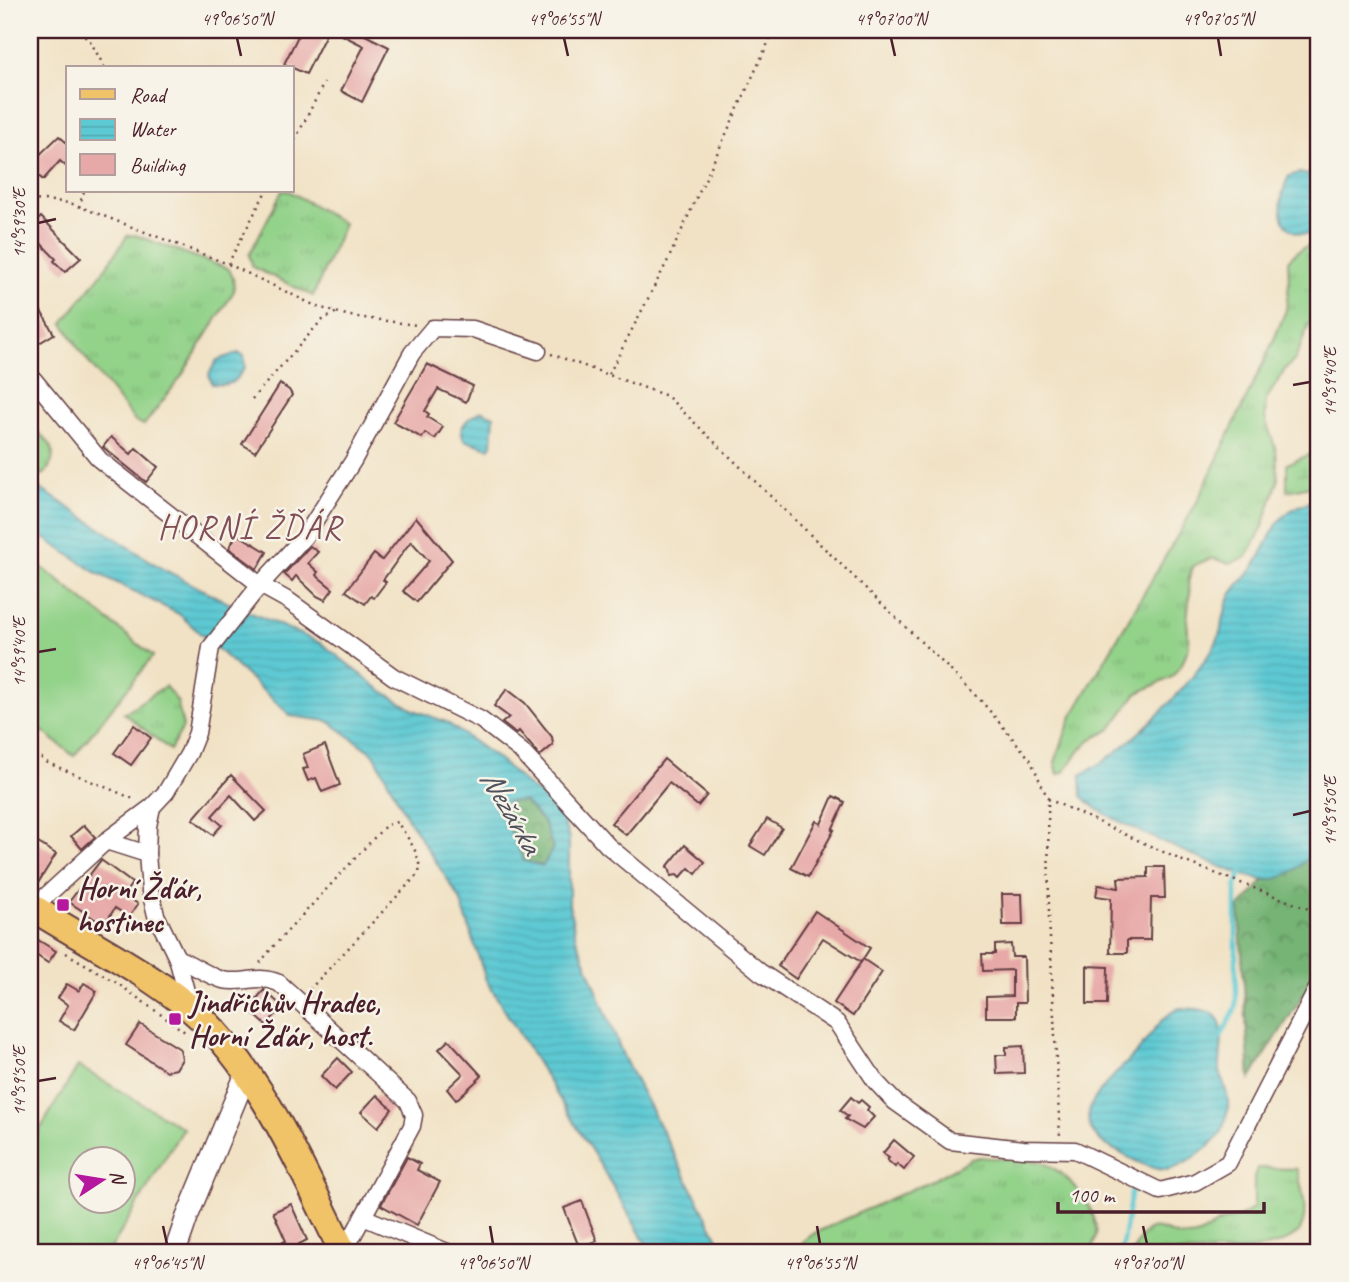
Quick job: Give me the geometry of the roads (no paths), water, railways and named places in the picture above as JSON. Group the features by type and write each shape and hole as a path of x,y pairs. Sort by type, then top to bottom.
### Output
{"main road":[{"path":"31,907 190,1008 231,1052 276,1118 344,1252"}],"street":[{"path":"31,907 106,841 152,807 166,792 190,753 197,733 211,647 260,585 305,536 353,461 412,353 433,328 473,329 538,351"},
{"path":"30,375 100,460 260,585 289,601 394,677 481,720 520,750 618,855 760,972 837,1023 876,1082 894,1101 950,1141 1023,1149 1075,1150 1160,1191 1195,1182 1228,1163 1319,985"},
{"path":"152,807 147,855 150,891 156,915 177,957 190,1008"},
{"path":"106,841 147,855"},
{"path":"177,957 222,980 265,977 279,983 408,1101 414,1115 412,1126 344,1252"},
{"path":"175,1252 246,1074"},
{"path":"363,1217 447,1252"}],"water":[{"path":"1319,114 1319,233 1305,234 1295,232 1288,226 1283,218 1282,198 1289,176 1300,173 1307,175 1311,172"},
{"path":"238,353 244,356 245,367 238,377 228,384 212,384 209,374 217,360"},
{"path":"482,411 494,416 492,445 489,448 464,440 462,435 466,422"},
{"path":"30,482 161,568 226,602 321,643 381,690 414,710 446,722 498,759 558,808 569,838 569,905 576,938 624,1058 725,1252 651,1252 486,980 460,899 408,819 374,754 328,721 291,716 179,614 97,573 30,529","holes":["524,801 544,823 553,848 543,866 524,861 501,811 508,802"]},
{"path":"1319,500 1319,844 1291,873 1276,879 1254,878 1157,839 1099,810 1082,796 1081,775 1117,751 1173,699 1204,662 1218,640 1232,594 1255,565 1278,523 1293,509"},
{"path":"1180,1008 1209,1012 1219,1020 1222,1037 1220,1071 1228,1107 1221,1133 1211,1144 1187,1162 1162,1170 1136,1161 1098,1138 1090,1126 1089,1114 1093,1101 1102,1089 1161,1022"}],"waterway":[{"path":"30,47 41,30"},
{"path":"1221,1037 1236,1007 1236,885 1243,869"},
{"path":"1121,1252 1133,1183"}],"place":[{"name":"Horní Žďár, hostinec","path":"63,905"},
{"name":"Jindřichův Hradec, Horní Žďár, host.","path":"175,1019"}],"district":[{"name":"HORNÍ ŽĎÁR","path":"250,526"}],"water label":[{"name":"Nežárka","path":"512,811"}]}
